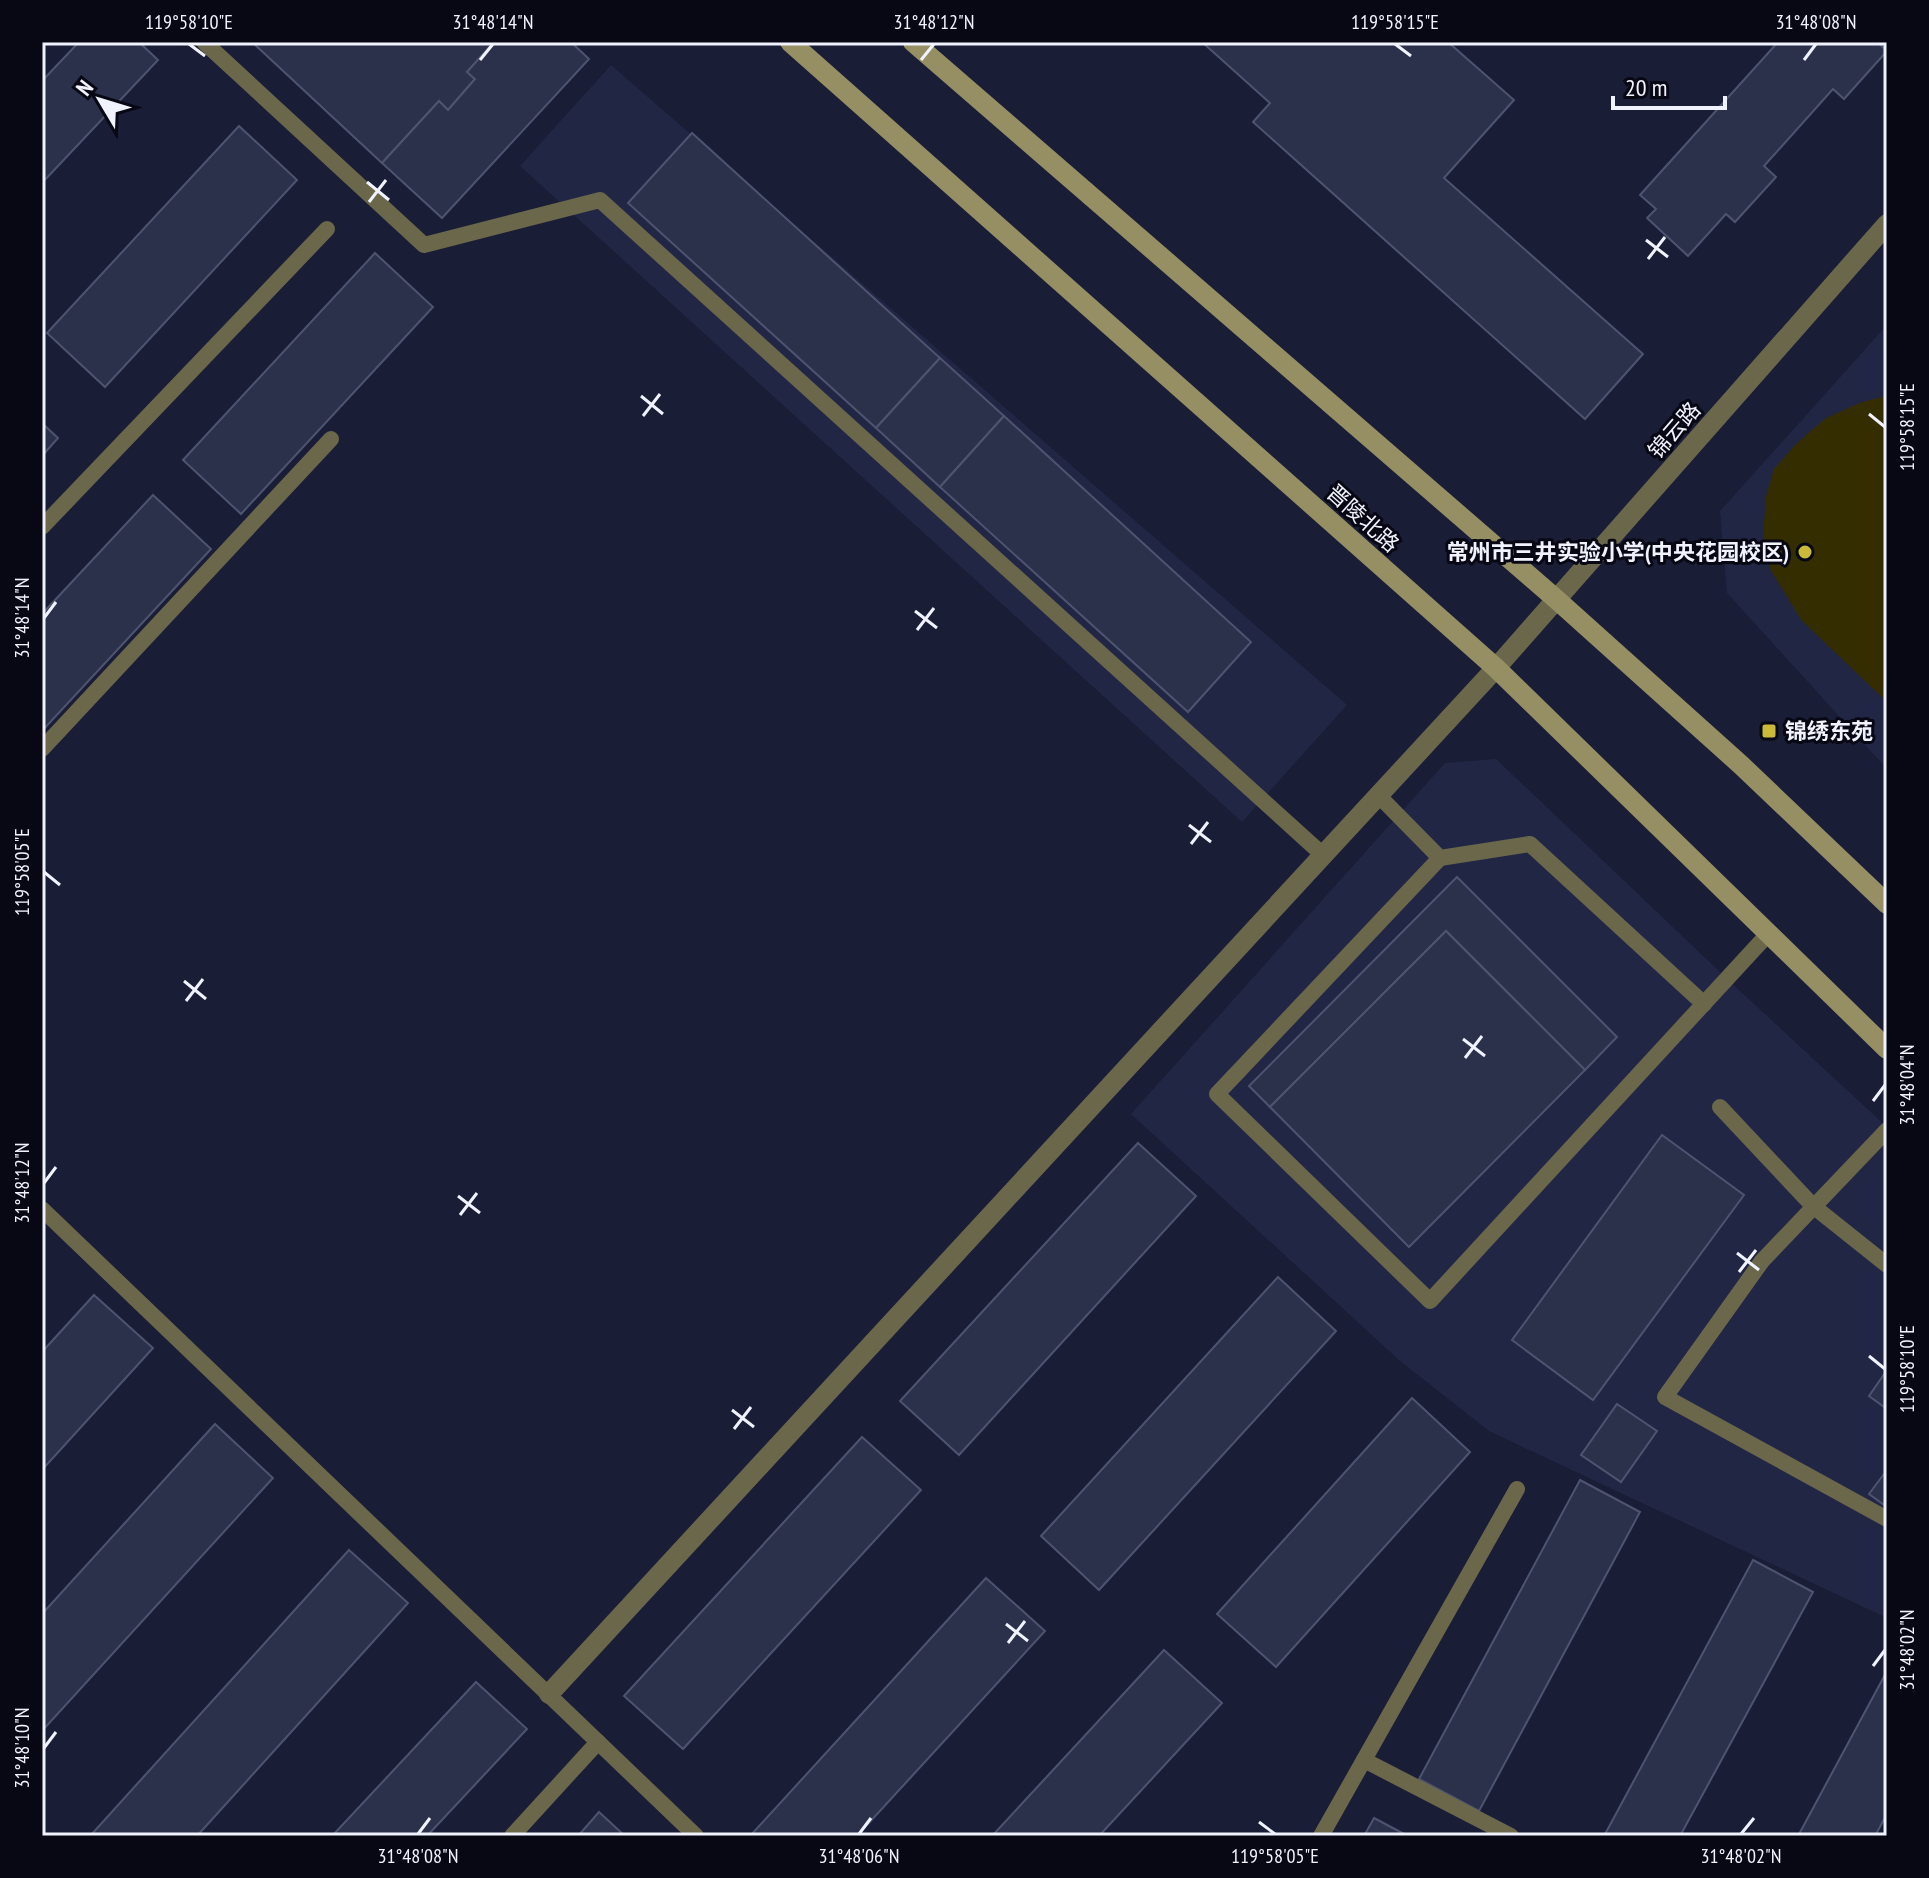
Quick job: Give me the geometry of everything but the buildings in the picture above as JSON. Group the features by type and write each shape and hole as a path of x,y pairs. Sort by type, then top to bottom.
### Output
{"main road":[{"name":"晋陵北路","path":"790,42 1496,668 1887,1049"},
{"path":"913,42 1556,599 1741,765 1887,904"}],"street":[{"name":"锦云路","path":"549,1694 1496,668 1887,224"}],"lane":[{"path":"204,42 424,245 600,200 1323,855"},
{"path":"42,527 327,229"},
{"path":"42,749 331,439"},
{"path":"1378,795 1440,858"},
{"path":"1704,1004 1530,844 1440,858 1217,1094 1430,1301 1704,1004 1769,933"},
{"path":"1720,1107 1813,1206 1887,1265"},
{"path":"1887,1130 1762,1261 1665,1397 1887,1519"},
{"path":"42,1209 696,1836"},
{"path":"1321,1836 1517,1489"},
{"path":"512,1836 598,1742"},
{"path":"1364,1760 1511,1836"}],"shaded area":[{"path":"611,65 1347,705 1242,822 520,166"},
{"name":"常州市三井实验小学(中央花园校区)","path":"1887,325 1887,769 1727,593 1720,511"},
{"name":"常州市三井实验小学(中央花园校区)","path":"1887,396 1887,702 1802,621 1771,571 1763,536 1766,496 1774,469 1796,444 1826,418 1862,402"},
{"path":"1496,759 1887,1127 1887,1618 1489,1431 1399,1360 1131,1114 1445,763"}],"place":[{"name":"常州市三井实验小学(中央花园校区)","path":"1805,552"},
{"name":"锦绣东苑","path":"1769,731"}]}
